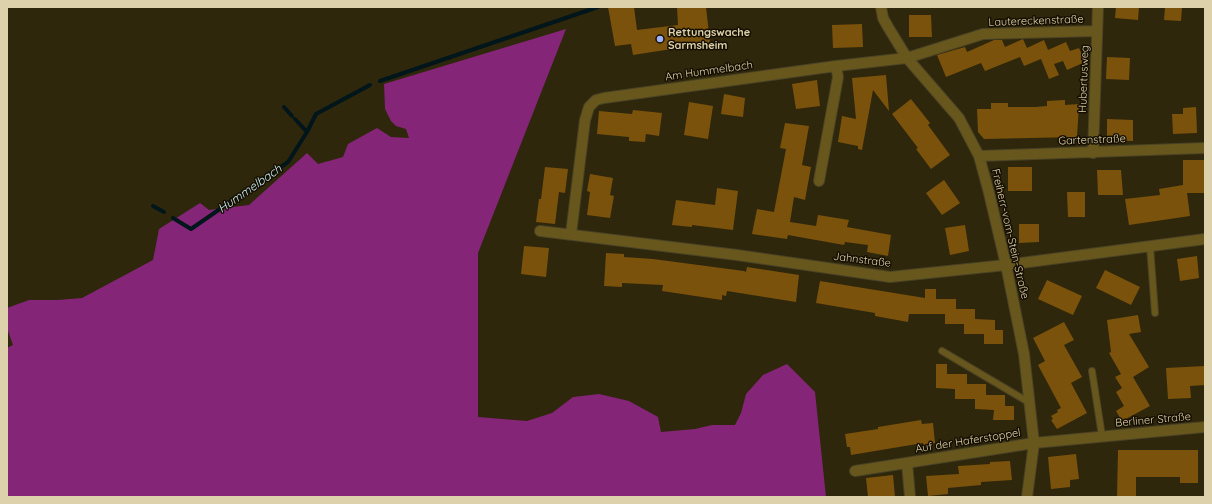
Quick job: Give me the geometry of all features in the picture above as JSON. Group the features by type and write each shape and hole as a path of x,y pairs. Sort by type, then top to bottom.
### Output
{"street":[{"name":"Freiherr-vom-Stein-Straße","path":"881,7 888,27 906,58 959,118 979,156 1006,265 1024,354 1034,443 1027,497"},
{"name":"Hubertusweg","path":"1093,152 1098,7"},
{"name":"Lautereckenstraße","path":"906,58 982,34 1098,31"},
{"name":"Am Hummelbach","path":"571,234 585,120 589,107 596,100 836,66 906,58"},
{"path":"819,181 838,76 836,66"},
{"name":"Gartenstraße","path":"979,156 1205,148"},
{"name":"Jahnstraße","path":"540,231 737,255 890,277 1006,265 1205,239"},
{"name":"Berliner Straße","path":"1034,443 1205,427"},
{"name":"Auf der Haferstoppel","path":"855,471 1034,443"},
{"name":"Auf der Haferstoppel","path":"907,463 910,497"}],"lane":[{"path":"1150,246 1155,313"},
{"path":"942,351 1030,403"},
{"name":"Berliner Straße","path":"1092,371 1102,436"}],"shaded area":[{"path":"566,29 478,253 478,417 527,421 552,413 573,397 599,394 629,401 658,417 661,432 695,429 712,425 735,425 741,413 746,394 763,375 787,364 815,392 826,497 7,497 7,348 13,345 7,328 7,308 29,300 82,298 153,260 159,229 200,203 209,210 249,205 307,153 318,164 343,157 348,144 377,128 391,137 409,138 406,129 396,126 391,121 385,109 384,84"}],"building":[{"path":"608,7 634,7 637,30 678,25 677,7 706,7 710,43 633,55 631,44 615,46"},
{"path":"1116,7 1139,7 1138,20 1115,18"},
{"path":"1165,7 1182,7 1181,21 1164,20"},
{"path":"909,15 931,15 932,37 909,37"},
{"path":"862,24 863,47 833,48 832,25"},
{"path":"1023,39 1027,48 1044,40 1048,50 1066,42 1070,51 1079,48 1085,62 1067,70 1063,61 1054,64 1059,75 1049,79 1041,59 1024,66 1020,57 985,71 981,63 946,77 937,55 965,47 967,52 994,40 1002,40 1005,47"},
{"path":"1107,57 1130,58 1129,80 1106,79"},
{"path":"886,75 889,111 873,90 862,150 858,149 858,146 838,142 842,116 856,119 852,78"},
{"path":"817,80 820,106 796,109 792,84"},
{"path":"724,94 745,98 743,117 721,114"},
{"path":"911,99 930,123 928,125 950,155 931,169 916,149 918,148 892,114"},
{"path":"1065,100 1065,105 1079,104 1077,137 984,139 978,132 977,109 991,109 991,103 1008,103 1008,107 1035,107 1047,106 1047,101"},
{"path":"689,102 713,106 708,139 684,135"},
{"path":"1196,107 1197,133 1173,134 1172,114 1183,114 1183,108"},
{"path":"633,110 662,113 659,136 646,134 645,142 629,141 629,137 597,134 599,111 632,114"},
{"path":"1107,119 1133,120 1133,141 1107,140"},
{"path":"785,123 809,126 802,165 811,167 805,200 794,197 790,222 816,226 818,215 849,220 847,227 891,235 888,256 867,252 868,245 845,242 844,245 788,235 787,239 752,234 757,209 774,212 786,149 780,148"},
{"path":"1183,160 1205,160 1205,193 1187,193 1190,216 1129,225 1125,199 1160,195 1159,189 1183,185"},
{"path":"545,167 568,169 565,193 559,192 555,224 536,222 539,199 541,199"},
{"path":"1008,167 1032,167 1032,191 1008,191"},
{"path":"1097,170 1121,170 1123,195 1098,195"},
{"path":"590,174 613,178 610,195 614,196 610,218 587,215 590,192 587,191"},
{"path":"944,180 960,203 942,215 926,193"},
{"path":"717,188 738,191 733,230 692,225 692,227 672,225 676,200 715,205"},
{"path":"1067,192 1085,192 1085,217 1068,217"},
{"path":"1019,224 1039,224 1039,242 1019,243"},
{"path":"965,225 969,251 950,255 945,228"},
{"path":"524,246 549,248 546,277 521,274"},
{"path":"606,253 624,254 624,257 653,259 746,272 747,267 799,275 796,302 727,291 726,296 722,295 722,300 662,291 663,285 622,283 622,287 604,286"},
{"path":"1197,256 1199,278 1180,281 1177,259"},
{"path":"1105,270 1140,287 1131,305 1096,288"},
{"path":"1047,280 1082,296 1073,315 1038,299"},
{"path":"820,281 925,298 925,289 936,289 936,299 956,299 956,309 975,309 975,319 995,320 995,330 1003,330 1003,344 984,344 984,334 964,334 964,324 945,324 945,314 909,314 908,322 875,316 875,313 816,303"},
{"path":"1138,315 1141,332 1129,334 1149,367 1133,377 1150,406 1122,421 1116,411 1124,406 1116,392 1122,388 1115,377 1121,374 1109,353 1111,352 1107,320"},
{"path":"1064,322 1074,340 1064,345 1082,377 1071,383 1087,413 1057,429 1051,420 1053,419 1051,416 1058,412 1057,410 1061,408 1038,365 1045,361 1033,338"},
{"path":"936,364 947,364 947,374 967,374 967,384 986,384 986,395 1005,395 1005,406 1014,406 1014,420 993,420 994,410 975,409 975,399 955,399 955,389 936,388"},
{"path":"1205,366 1205,385 1190,386 1191,398 1168,399 1166,368"},
{"path":"921,420 922,424 933,423 935,443 923,445 923,443 851,455 850,447 847,447 845,434"},
{"path":"1118,450 1198,450 1198,483 1180,483 1180,477 1136,477 1136,497 1117,497"},
{"path":"1076,454 1079,479 1070,480 1070,487 1051,489 1048,457"},
{"path":"1010,461 1012,480 981,482 981,485 948,488 948,494 928,496 926,476 959,474 958,466"},
{"path":"893,475 895,497 868,497 866,478"}],"waterway":[{"name":"Hummelbach","path":"380,81 598,7"},
{"name":"Hummelbach","path":"173,218 191,229 288,162 307,132 316,114 370,85"},
{"path":"284,107 292,116"},
{"path":"295,119 307,132"},
{"name":"Hummelbach","path":"153,206 164,212"}],"place":[{"name":"Rettungswache Sarmsheim","path":"660,39"}]}
